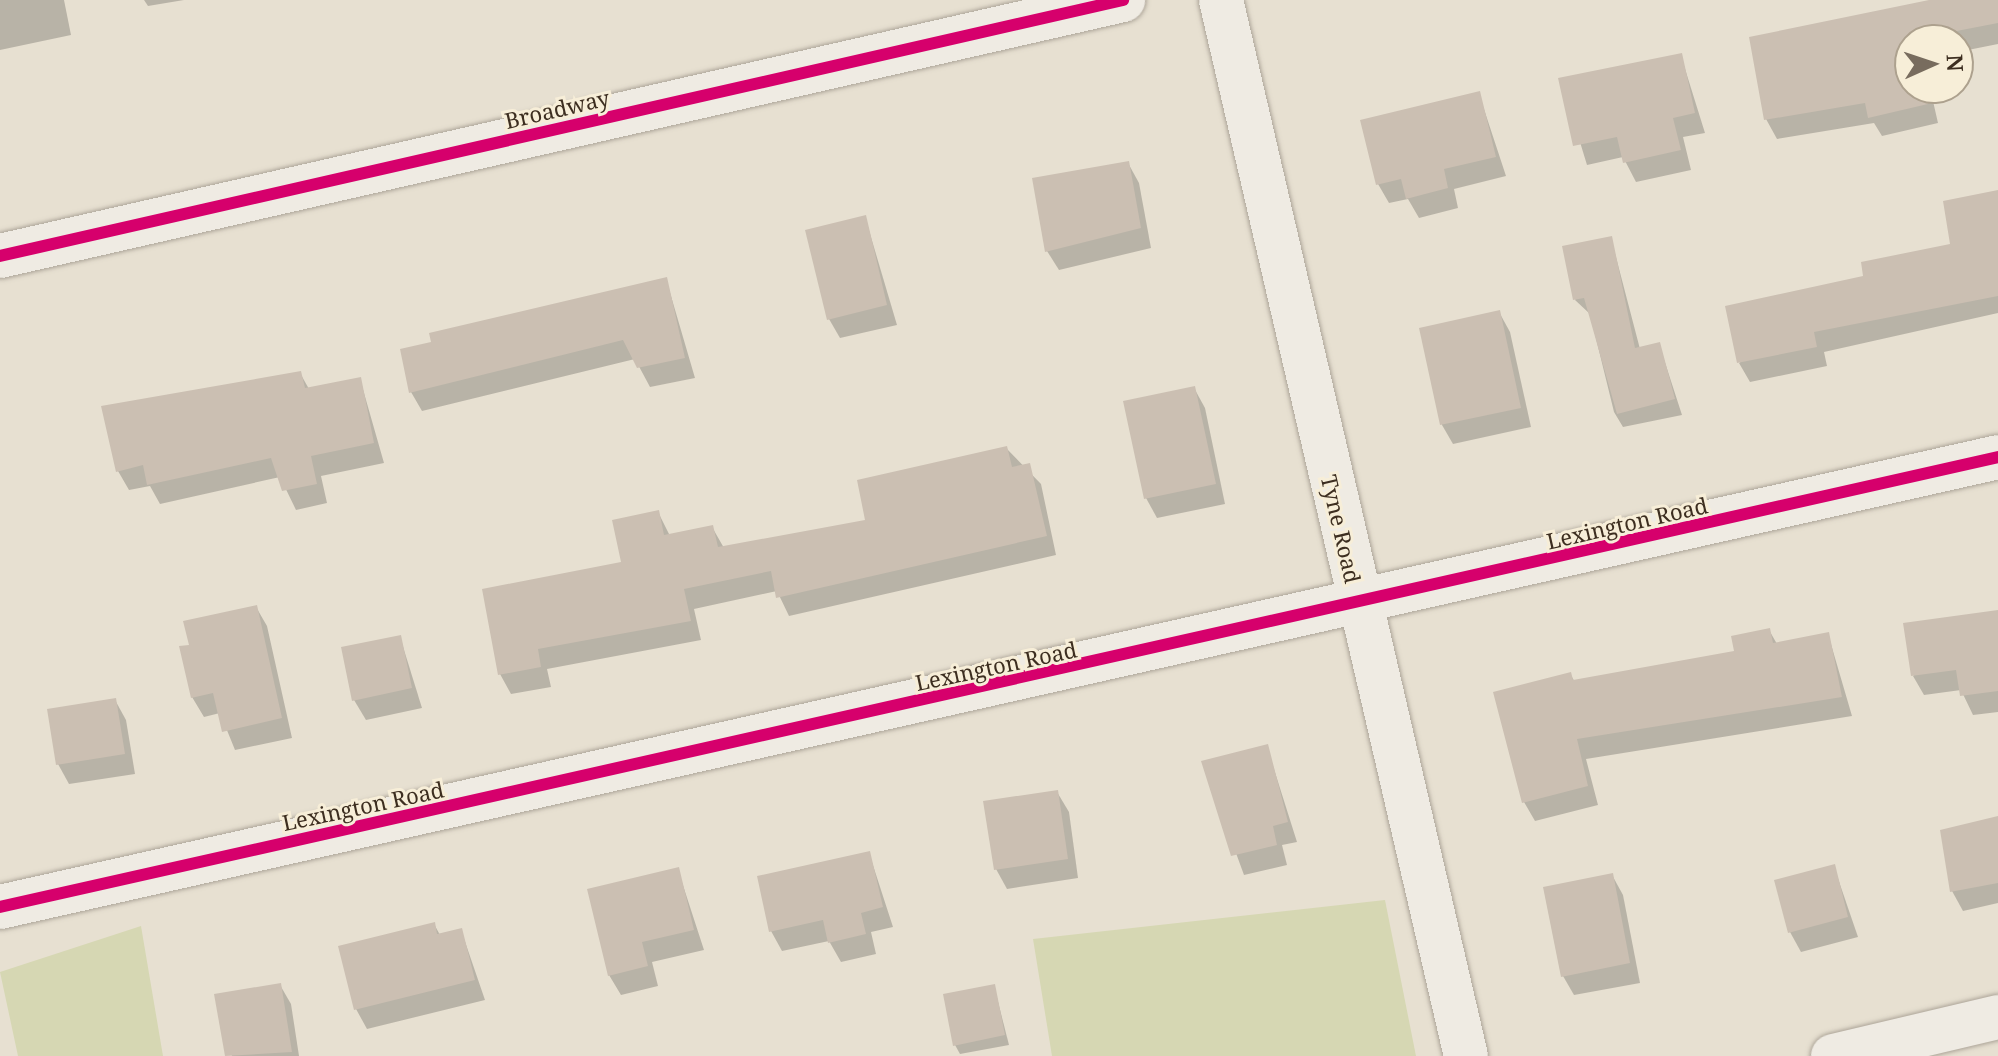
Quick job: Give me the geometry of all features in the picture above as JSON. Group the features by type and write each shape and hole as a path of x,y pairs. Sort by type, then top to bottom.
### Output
{"street":[{"name":"Broadway","path":"0,256 1123,0"},
{"name":"Tyne Road","path":"1221,0 1359,606 1466,1056"},
{"name":"Lexington Road","path":"0,907 1359,606 1998,457"},
{"path":"1833,1056 1998,1017"}],"green space":[{"path":"1385,900 1416,1056 1052,1056 1033,939"},
{"path":"141,926 163,1056 18,1056 0,972"}],"building":[{"path":"1929,0 1998,0 1998,23 1974,28 1974,24 1894,24 1894,104 1928,104 1868,118 1865,103 1764,120 1749,37"},
{"path":"1682,53 1695,113 1673,118 1681,150 1623,163 1617,137 1573,146 1558,78"},
{"path":"1480,91 1496,157 1444,169 1448,188 1406,199 1401,179 1376,185 1360,120"},
{"path":"1129,161 1141,228 1045,252 1032,178"},
{"path":"1998,190 1998,296 1814,332 1817,347 1737,363 1725,306 1863,276 1861,262 1950,244 1943,201"},
{"path":"866,215 887,305 827,320 805,230"},
{"path":"1612,236 1635,348 1660,342 1675,399 1617,414 1584,298 1573,300 1562,246"},
{"path":"667,277 685,358 637,368 623,340 409,393 400,349 431,342 429,333"},
{"path":"1500,310 1521,408 1440,425 1419,328"},
{"path":"301,371 305,388 361,377 374,443 311,456 317,484 282,491 271,458 147,485 143,465 116,472 101,406"},
{"path":"1195,386 1216,484 1144,499 1123,401"},
{"path":"1007,446 1012,467 1030,463 1047,536 776,598 771,571 684,589 691,621 538,649 541,667 498,675 482,589 621,562 612,520 659,510 664,535 713,525 718,547 865,520 857,480"},
{"path":"257,605 282,718 222,732 213,693 191,698 179,646 189,645 183,621"},
{"path":"1998,610 1998,691 1960,696 1956,670 1911,676 1903,623"},
{"path":"1770,628 1773,643 1829,632 1842,697 1577,739 1588,786 1522,803 1493,692 1571,672 1573,680 1734,651 1731,636"},
{"path":"401,635 412,688 352,701 341,647"},
{"path":"116,698 125,754 56,765 47,709"},
{"path":"1268,744 1288,822 1273,826 1277,845 1231,856 1201,761"},
{"path":"1058,790 1068,859 994,870 983,801"},
{"path":"1998,816 1998,883 1950,892 1940,830"},
{"path":"870,851 883,907 861,913 866,934 828,943 823,920 769,932 757,876"},
{"path":"1835,864 1848,917 1788,933 1774,880"},
{"path":"679,867 694,930 642,942 648,966 608,976 587,889"},
{"path":"1613,873 1630,963 1561,977 1543,887"},
{"path":"435,922 437,934 462,928 475,980 354,1010 338,946"},
{"path":"281,983 292,1052 225,1056 214,994"},
{"path":"995,984 1005,1035 953,1046 943,994"}],"cycle path":[{"path":"0,256 1123,0"},
{"path":"0,907 1998,457"}]}
